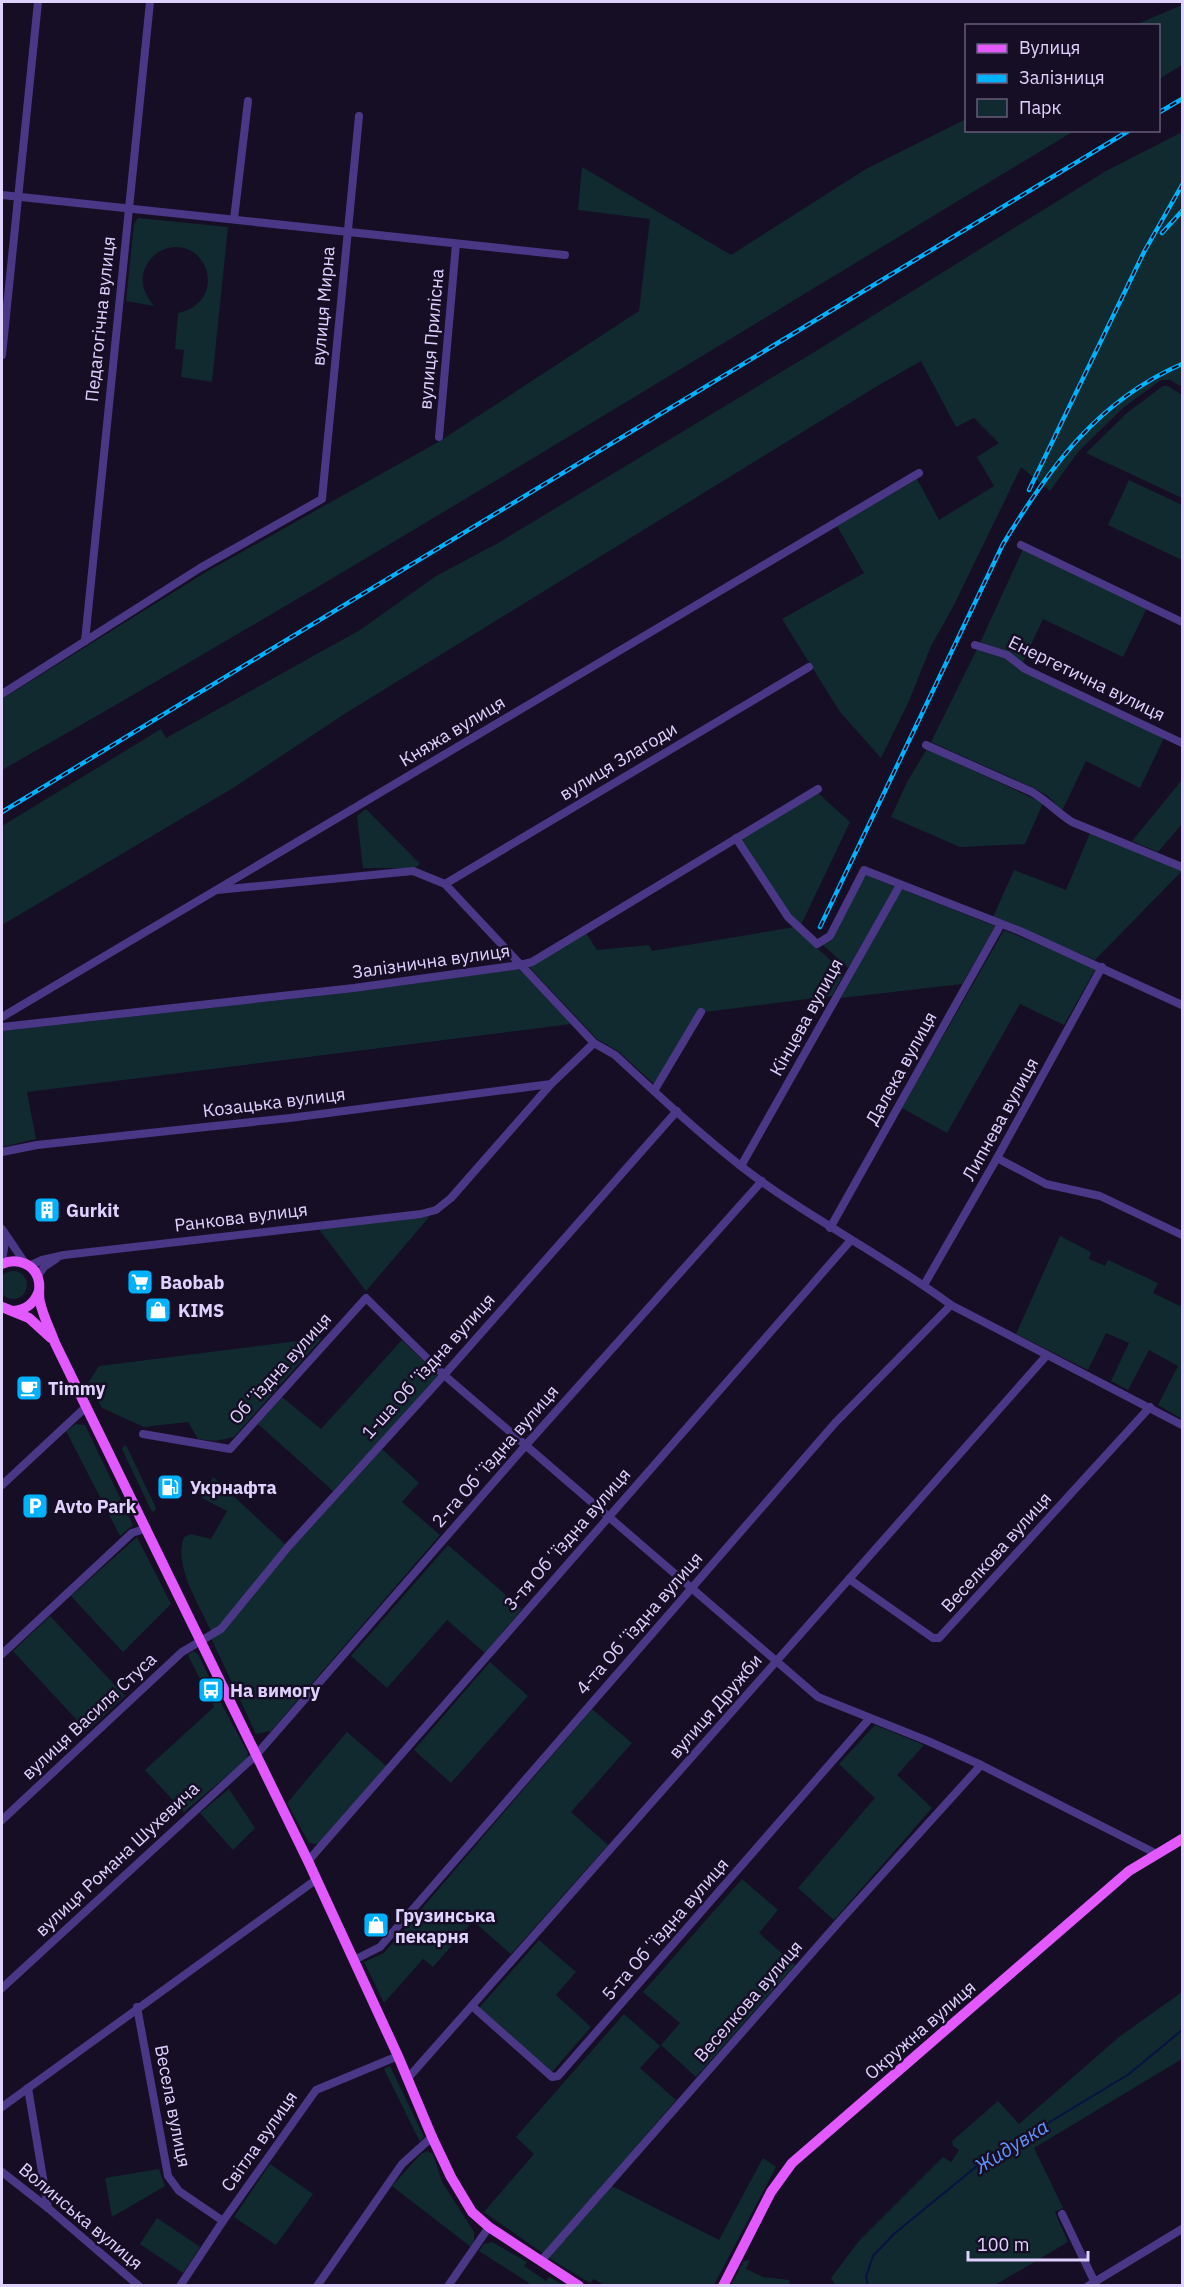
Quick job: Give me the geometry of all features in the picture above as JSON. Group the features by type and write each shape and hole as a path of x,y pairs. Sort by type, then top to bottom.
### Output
{"main road":[{"path":"2,1262 27,1264 37,1277 42,1310 55,1343 317,1879 451,2177 472,2212 489,2227 579,2286"},
{"path":"7,1309 19,1310 31,1304 39,1290"},
{"path":"7,1309 29,1318 55,1343"},
{"name":"Окружна вулиця","path":"723,2286 765,2201 792,2163 1129,1871 1182,1839"}],"street":[{"path":"2,355 38,2"},
{"name":"Педагогічна вулиця","path":"85,641 150,2"},
{"path":"234,219 248,101"},
{"name":"вулиця Мирна","path":"85,641 200,568 322,499 359,116"},
{"path":"2,195 565,255"},
{"name":"вулиця Прилісна","path":"439,437 456,244"},
{"name":"Княжа вулиця","path":"2,1017 919,472"},
{"path":"1021,545 1182,622"},
{"path":"2,694 85,641"},
{"name":"Енергетична вулиця","path":"975,645 1007,655 1025,669 1182,743"},
{"name":"вулиця Злагоди","path":"445,884 809,667"},
{"path":"926,745 1032,792 1072,822 1182,867"},
{"name":"Залізнична вулиця","path":"2,1027 354,988 532,962 818,789"},
{"path":"736,838 788,917 817,944 830,936 864,870 1001,924 1102,967 1182,1005"},
{"path":"217,890 413,871 445,884 594,1043 615,1055 741,1166 830,1228 924,1285 951,1305 1182,1425"},
{"name":"Кінцева вулиця","path":"741,1166 900,885"},
{"name":"Далека вулиця","path":"830,1228 1001,924"},
{"name":"Липнева вулиця","path":"924,1285 1102,967"},
{"path":"654,1091 700,1012"},
{"path":"551,1084 594,1043"},
{"name":"Козацька вулиця","path":"2,1152 37,1145 290,1118 551,1084"},
{"name":"Ранкова вулиця","path":"27,1264 64,1255 422,1214 436,1210 451,1198 551,1084"},
{"name":"1-ша Обʼїздна вулиця","path":"201,1640 221,1629 288,1547 444,1376 677,1111"},
{"path":"997,1158 1047,1184 1101,1196 1182,1235"},
{"name":"2-га Обʼїздна вулиця","path":"256,1755 525,1445 762,1181"},
{"path":"2,1262 4,1233"},
{"path":"4,1233 27,1264"},
{"name":"3-тя Обʼїздна вулиця","path":"308,1861 851,1240"},
{"name":"Ранкова вулиця","path":"37,1277 44,1267 64,1255"},
{"name":"Обʼїздна вулиця","path":"143,1434 230,1449 366,1298 444,1376"},
{"name":"4-та Обʼїздна вулиця","path":"354,1960 380,1947 835,1423 951,1305"},
{"name":"вулиця Дружби","path":"408,2078 1047,1355"},
{"path":"444,1376 818,1697 981,1765 1156,1854"},
{"path":"2,1485 87,1406"},
{"name":"Веселкова вулиця","path":"849,1579 933,1638 939,1638 1150,1407"},
{"path":"2,1654 132,1533 147,1528"},
{"name":"вулиця Василя Стуса","path":"2,1820 182,1652 201,1640"},
{"name":"5-та Обʼїздна вулиця","path":"472,2006 552,2077 558,2076 870,1718"},
{"name":"вулиця Романа Шухевича","path":"2,1988 256,1755"},
{"name":"Веселкова вулиця","path":"542,2261 838,1923 981,1765"},
{"path":"2,2107 137,2007 317,1879"},
{"name":"Весела вулиця","path":"137,2007 168,2176 179,2191 223,2221"},
{"name":"Світла вулиця","path":"180,2286 316,2090 398,2056"},
{"path":"28,2088 48,2208"},
{"path":"316,2286 402,2164 432,2138"},
{"name":"Волинська вулиця","path":"2,2172 140,2286"},
{"path":"1062,2214 1093,2284 1182,2229"},
{"path":"448,2286 489,2227"}],"green space":[{"path":"1182,5 1182,65 1160,78 1160,24 1137,24"},
{"path":"965,120 965,132 1072,132 272,614 2,770 2,699 206,572 440,441 639,311 650,219 578,210 582,167 731,255 866,169"},
{"path":"1182,132 1182,204 1180,206 1182,210 1182,387 1170,380 1161,380 1123,408 1078,452 1050,491 1021,467 953,607 931,646 909,701 881,758 840,712 782,619 864,573 837,526 917,479 939,520 994,486 977,457 999,443 974,418 956,427 921,361 346,713 233,788 2,925 2,826 161,729 166,738 360,630 436,576 498,543 811,354 1106,171"},
{"path":"138,218 228,227 212,382 181,377 184,350 175,349 178,313 194,307 204,296 208,284 207,272 201,260 192,252 180,247 165,249 156,254 143,273 146,293 154,306 126,301 134,224"},
{"path":"1163,386 1168,386 1182,395 1182,498 1086,453 1127,413"},
{"path":"1129,480 1182,505 1182,560 1108,525"},
{"path":"1023,549 1147,608 1123,657 1043,619 1023,662 980,643"},
{"path":"977,649 1006,659 1164,738 1140,788 1086,761 1062,811 1048,796 1034,788 931,742"},
{"path":"927,749 1043,803 1025,844 960,847 891,817 907,782"},
{"path":"1182,780 1182,824 1158,852 1132,841"},
{"path":"818,793 850,822 801,925 790,914 741,839"},
{"path":"366,809 420,864 415,868 363,868 357,816"},
{"path":"1090,833 1182,871 1095,960 993,917 1014,870 1066,890"},
{"path":"865,874 895,887 848,968 823,945 833,939"},
{"path":"901,889 995,926 962,984 841,998"},
{"path":"795,927 844,973 832,996 697,1013 654,1084 618,1051 597,1039 528,966 586,933 597,950 649,945 652,951"},
{"path":"1004,930 1096,968 1064,1025 1020,1004 947,1133 902,1108"},
{"path":"519,969 571,1024 27,1092 36,1139 2,1147 2,1031 354,992"},
{"path":"430,1216 366,1291 318,1228 421,1218"},
{"path":"1060,1236 1091,1252 1089,1259 1105,1266 1108,1260 1158,1283 1153,1293 1180,1306 1182,1301 1182,1419 1158,1405 1178,1366 1149,1350 1128,1390 1111,1381 1129,1343 1106,1333 1088,1370 1016,1334"},
{"path":"13,1271 23,1275 27,1285 23,1295 13,1299 3,1295 -1,1285 3,1275"},
{"path":"322,1338 234,1437 215,1441 198,1439 188,1422 144,1427 102,1408 88,1383 99,1366"},
{"path":"402,1340 439,1376 333,1491 258,1424 282,1397 321,1429"},
{"path":"76,1424 85,1425 133,1525 120,1536 66,1431"},
{"path":"124,1445 156,1508 154,1512 122,1449"},
{"path":"382,1449 419,1483 402,1502 440,1535 271,1731 256,1734 211,1638"},
{"path":"213,1477 286,1545 219,1627 211,1631 189,1585 182,1560 182,1548 184,1537 191,1534 211,1539 227,1511 202,1498"},
{"path":"137,1537 171,1604 123,1652 71,1596"},
{"path":"448,1545 522,1609 485,1653 447,1620 387,1688 351,1656"},
{"path":"50,1616 125,1696 87,1731 13,1651"},
{"path":"193,1651 198,1654 209,1677 205,1679 212,1694 220,1701 248,1753 247,1759 184,1812 145,1770 214,1707 188,1655"},
{"path":"490,1662 528,1696 451,1783 414,1750"},
{"path":"592,1709 632,1743 571,1812 608,1845 511,1954 473,1921 433,1967 423,1959 384,2003 364,1962 384,1953"},
{"path":"875,1725 924,1745 897,1775 932,1808 834,1920 798,1888 875,1798 839,1764"},
{"path":"347,1732 386,1766 318,1844 309,1843 287,1803"},
{"path":"229,1789 255,1828 233,1850 200,1813"},
{"path":"742,1879 778,1910 759,1933 795,1965 696,2077 661,2045 680,2023 643,1992"},
{"path":"539,1940 576,1972 556,1995 591,2027 552,2072 479,2008"},
{"path":"1182,1992 1182,2059 1034,2148 1063,2208 1055,2212 1068,2242 995,2285 835,2285 831,2278 859,2241 943,2157 951,2162 959,2150 953,2146 952,2141 998,2101 1019,2124 1119,2037"},
{"path":"624,2014 660,2046 640,2068 676,2100 544,2254 484,2212 534,2154 516,2137"},
{"path":"390,2066 424,2137 420,2142 384,2069"},
{"path":"427,2151 433,2154 442,2182 474,2232 471,2247 392,2186 421,2154"},
{"path":"763,2158 776,2167 714,2285 604,2285 594,2279 590,2283 549,2258 612,2186 719,2240"},
{"path":"270,2164 313,2194 276,2245 234,2217"},
{"path":"159,2169 165,2186 112,2217 105,2178"},
{"path":"157,2218 200,2247 183,2273 140,2244"},
{"path":"492,2242 527,2262 524,2266 546,2281 549,2277 564,2285 528,2285 529,2283 479,2251 484,2244"},
{"path":"750,2260 746,2269 763,2277 789,2280 790,2285 731,2285 744,2261"}],"waterway":[{"name":"Жидувка","path":"868,2286 866,2277 873,2256 895,2233 977,2166 1129,2074 1182,2030"}],"railway":[{"path":"1160,112 1182,99"},
{"path":"2,812 1127,132"},
{"path":"1029,490 1144,252 1182,185"},
{"path":"1162,233 1182,211"},
{"path":"820,927 1003,544 1021,516 1058,463 1100,417 1152,379 1182,364"}],"place":[{"name":"Gurkit","path":"47,1210"},
{"name":"Baobab","path":"140,1282"},
{"name":"KIMS","path":"158,1310"},
{"name":"Timmy","path":"29,1388"},
{"name":"Укрнафта","path":"170,1487"},
{"name":"Avto Park","path":"35,1506"},
{"name":"На вимогу","path":"211,1690"},
{"name":"Грузинська пекарня","path":"376,1925"}]}
